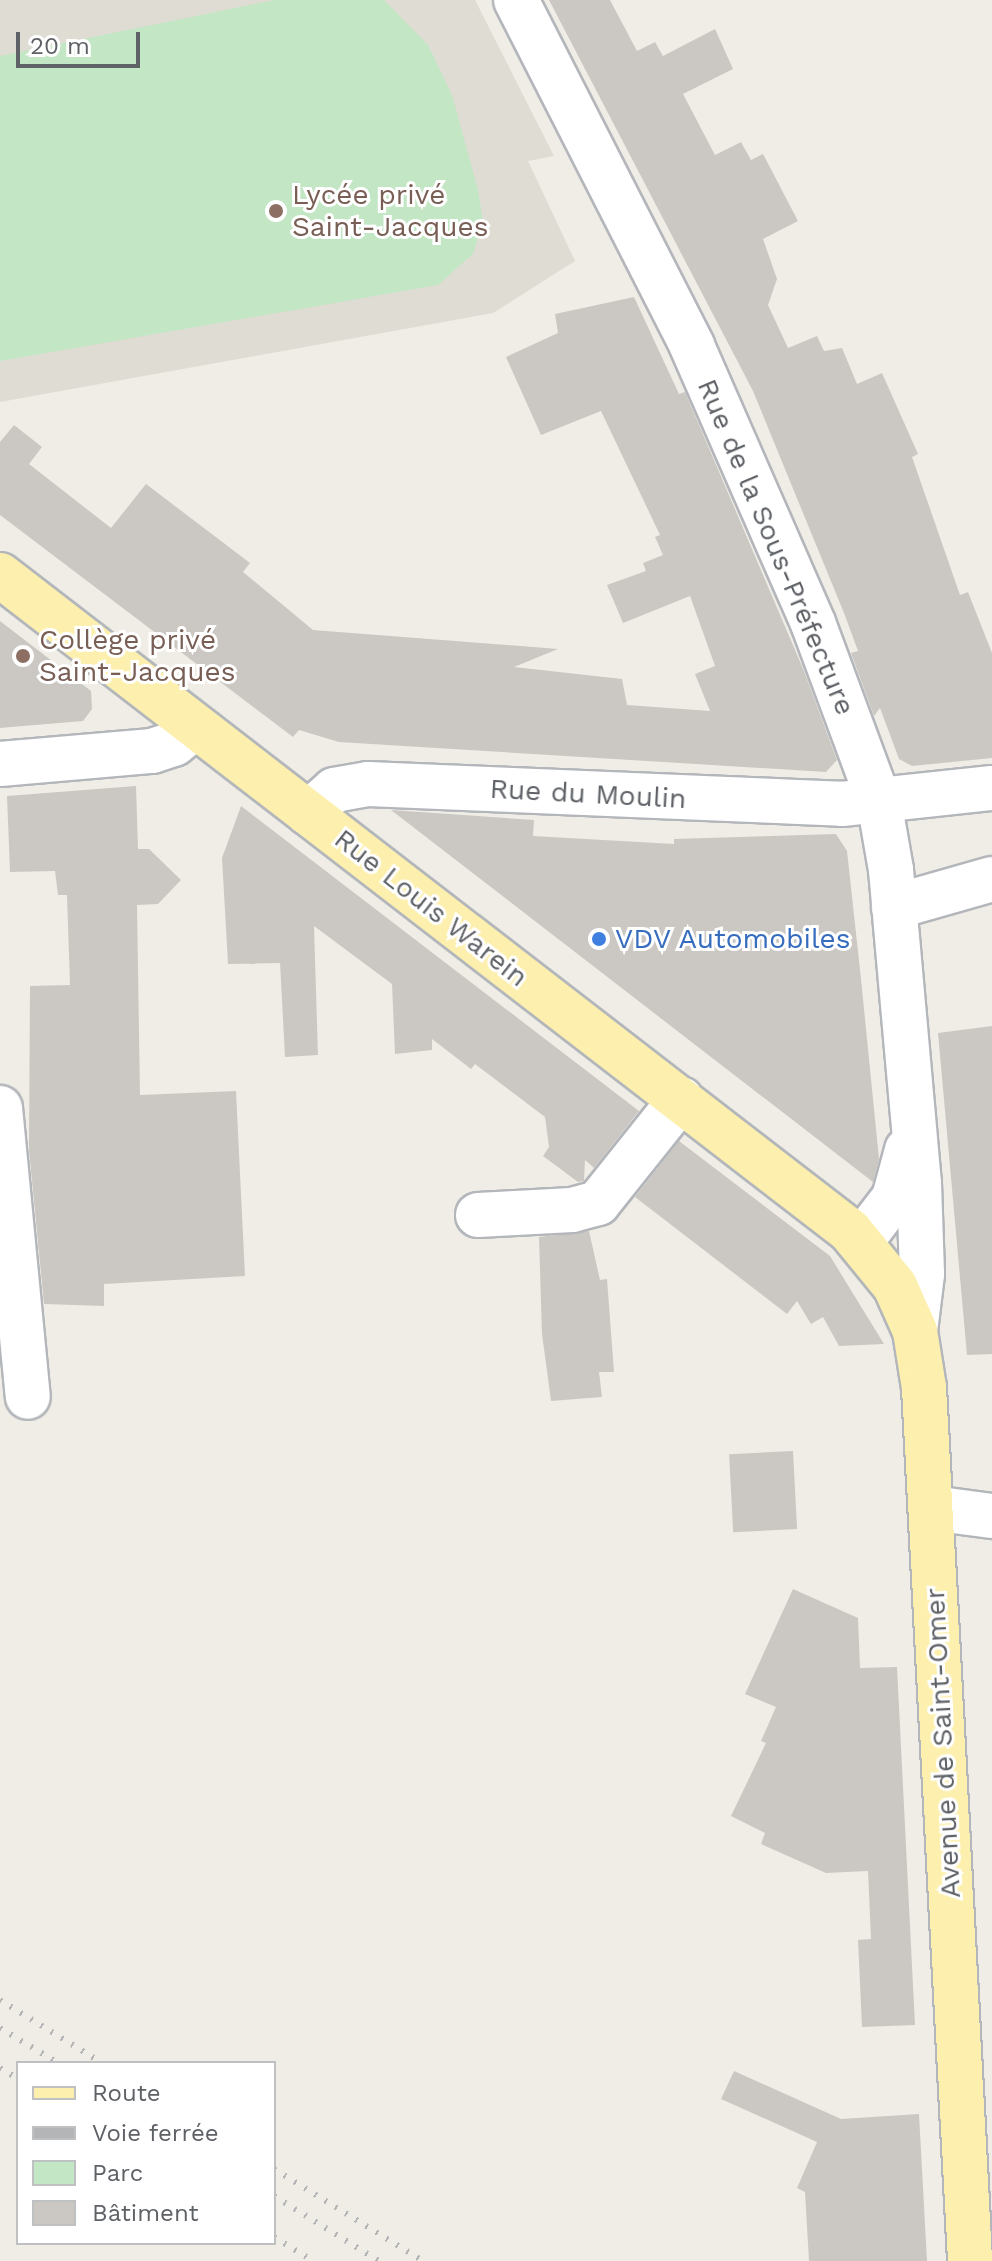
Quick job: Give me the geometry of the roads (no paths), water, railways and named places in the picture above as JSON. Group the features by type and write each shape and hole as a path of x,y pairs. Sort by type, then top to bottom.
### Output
{"main road":[{"name":"Rue Louis Warein","path":"0,575 861,1241"},
{"name":"Avenue de Saint-Omer","path":"861,1241 888,1274 915,1331 932,1508 970,2261"}],"street":[{"name":"Rue de la Sous-Préfecture","path":"516,0 692,346 813,623 879,801 894,907 922,1260 915,1331"},
{"path":"0,764 152,751 174,744 195,727"},
{"name":"Rue du Moulin","path":"308,813 334,790 368,784 842,804 992,788"},
{"path":"894,907 992,879"},
{"path":"478,1215 572,1210 598,1203 681,1099"},
{"path":"0,1108 28,1397"},
{"name":"Rue de la Sous-Préfecture","path":"861,1241 894,1198 910,1132"},
{"path":"932,1508 992,1516"}],"railway":[{"path":"0,2000 99,2061"},
{"path":"0,2028 55,2061"},
{"path":"0,2068 16,2078"},
{"path":"276,2170 423,2261"},
{"path":"276,2197 379,2261"},
{"path":"276,2238 313,2261"}],"place":[{"name":"Lycée privé Saint-Jacques","path":"276,211"},
{"name":"Collège privé Saint-Jacques","path":"23,656"},
{"name":"VDV Automobiles","path":"599,939"}]}
